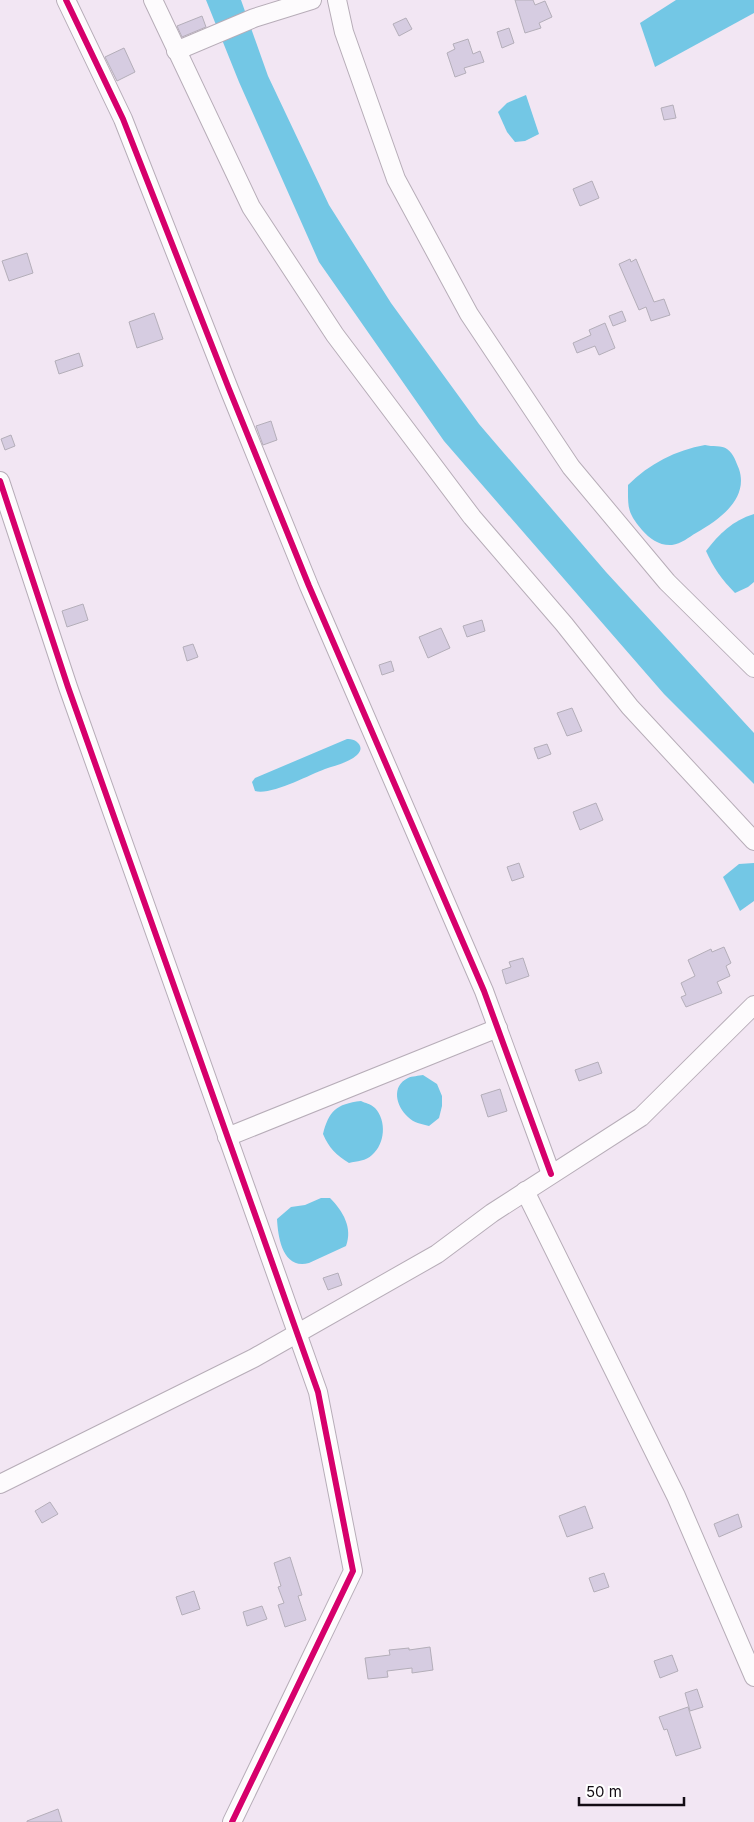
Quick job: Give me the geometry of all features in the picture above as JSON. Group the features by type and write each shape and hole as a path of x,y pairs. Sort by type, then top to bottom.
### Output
{"street":[{"path":"66,0 123,119 228,389 309,586 484,991 551,1174"},
{"path":"153,0 251,207 335,336 472,517 564,624 630,707 754,841"},
{"path":"176,50 254,18 312,0"},
{"path":"337,0 344,32 396,179 469,314 571,467 667,582 754,668"},
{"path":"0,481 68,687 318,1392 353,1571 232,1822"},
{"path":"0,1484 254,1358 437,1254 492,1213 641,1117 754,1004"},
{"path":"227,1137 498,1028"},
{"path":"525,1191 676,1496 754,1677"}],"water":[{"path":"206,0 241,0 268,76 329,205 391,303 479,424 606,572 754,733 754,784 664,694 444,441 319,262 239,82"},
{"path":"676,0 754,0 754,13 655,67 640,23"},
{"path":"526,95 539,134 525,141 515,142 507,132 498,112 507,103"},
{"path":"705,445 725,448 733,456 739,469 741,480 740,490 736,499 714,522 682,542 668,545 656,541 648,536 633,519 628,505 628,485 654,464 673,454"},
{"path":"754,514 754,582 735,593 718,573 706,551 727,528 739,520"},
{"path":"347,739 354,740 361,749 350,760 280,788 262,792 255,791 252,782 255,778"},
{"path":"754,863 754,901 740,911 723,877 739,864"},
{"path":"423,1075 437,1084 442,1096 439,1118 429,1126 415,1122 408,1117 398,1102 397,1096 399,1086 403,1082 410,1077"},
{"path":"361,1101 373,1107 379,1113 383,1126 382,1139 380,1145 370,1157 349,1163 333,1151 323,1134 331,1114 335,1110 345,1104"},
{"path":"321,1198 330,1198 343,1214 348,1233 346,1246 309,1263 300,1264 293,1262 284,1251 281,1243 277,1219 291,1207 305,1205"}],"building":[{"path":"515,0 533,0 535,5 545,1 552,17 539,23 541,28 525,33"},
{"path":"202,16 206,27 182,37 177,26"},
{"path":"406,18 412,29 399,36 393,24"},
{"path":"509,28 514,43 502,48 497,32"},
{"path":"468,39 473,54 480,51 484,62 464,68 466,73 455,77 447,53 455,49 453,44"},
{"path":"124,48 135,72 117,81 105,57"},
{"path":"673,105 676,118 664,120 661,108"},
{"path":"592,181 599,198 580,206 573,189"},
{"path":"27,253 33,273 9,281 2,261"},
{"path":"630,259 631,262 636,259 654,302 664,299 670,315 651,321 646,307 639,310 619,264"},
{"path":"622,311 626,321 613,326 609,316"},
{"path":"154,313 163,339 137,348 129,322"},
{"path":"605,323 615,348 599,355 595,346 577,353 573,343 591,335 589,330"},
{"path":"79,353 83,366 59,374 55,361"},
{"path":"271,421 277,440 263,445 256,426"},
{"path":"11,435 15,446 5,450 1,439"},
{"path":"83,604 88,620 67,627 62,611"},
{"path":"482,620 485,631 467,637 463,626"},
{"path":"441,628 450,648 428,658 419,637"},
{"path":"193,644 198,657 187,661 183,647"},
{"path":"391,661 394,671 382,675 379,665"},
{"path":"572,708 582,731 567,736 557,713"},
{"path":"547,744 551,754 538,759 534,748"},
{"path":"596,803 603,820 580,830 573,812"},
{"path":"519,863 524,877 512,881 507,867"},
{"path":"724,947 731,963 726,966 730,976 717,982 722,993 686,1007 681,997 686,995 681,983 695,976 688,960 711,949 712,952"},
{"path":"523,958 529,976 506,984 502,970 511,967 509,962"},
{"path":"598,1062 602,1073 579,1081 575,1070"},
{"path":"500,1089 507,1111 488,1117 481,1095"},
{"path":"338,1273 342,1285 328,1290 323,1278"},
{"path":"50,1502 58,1514 42,1523 35,1511"},
{"path":"585,1506 593,1528 567,1537 559,1516"},
{"path":"738,1514 742,1527 719,1537 714,1524"},
{"path":"290,1557 302,1595 298,1596 306,1620 285,1627 278,1605 284,1603 278,1587 281,1586 274,1563"},
{"path":"604,1573 609,1587 594,1592 589,1578"},
{"path":"194,1591 200,1609 182,1615 176,1597"},
{"path":"262,1606 267,1619 247,1626 243,1612"},
{"path":"430,1647 433,1670 412,1673 412,1668 387,1671 388,1677 368,1679 365,1658 390,1655 389,1650"},
{"path":"672,1655 678,1671 660,1678 654,1661"},
{"path":"697,1689 703,1707 690,1711 685,1693"},
{"path":"688,1707 701,1748 676,1756 667,1729 664,1730 659,1717"},
{"path":"58,1809 62,1822 27,1822 27,1821"}],"cycle path":[{"path":"66,0 123,119 309,586 484,991 551,1174"},
{"path":"0,481 68,687 318,1392 353,1571 232,1822"}]}
